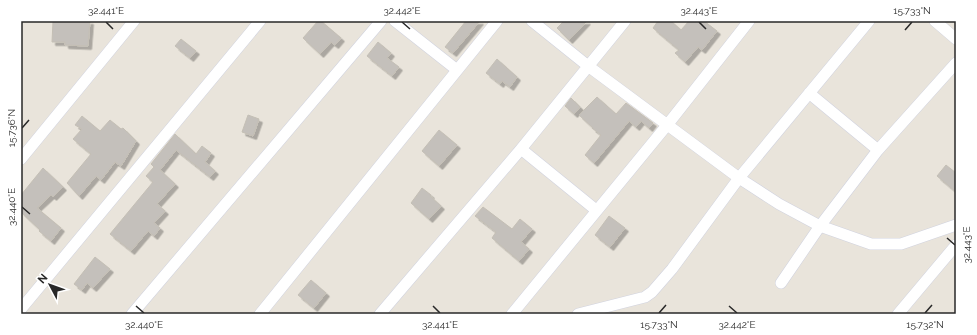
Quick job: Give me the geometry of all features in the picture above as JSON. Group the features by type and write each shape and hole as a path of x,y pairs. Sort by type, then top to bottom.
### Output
{"street":[{"path":"21,159 134,21"},
{"path":"21,309 260,21"},
{"path":"132,314 381,21"},
{"path":"396,21 457,70"},
{"path":"260,314 497,21"},
{"path":"532,21 588,66 739,178 779,204 820,226 871,244 901,244 956,225"},
{"path":"380,314 520,149 625,21"},
{"path":"512,314 668,124 749,21"},
{"path":"578,314 645,297 652,292 672,269 739,178 869,21"},
{"path":"935,21 956,39"},
{"path":"781,283 820,226 878,150 956,63"},
{"path":"809,93 878,150"},
{"path":"520,149 596,210"},
{"path":"898,314 956,245"}],"building":[{"path":"53,21 90,21 88,46 65,45 65,42 52,42"},
{"path":"318,21 321,21 341,38 335,45 331,42 320,54 303,38"},
{"path":"466,21 480,21 453,53 445,47"},
{"path":"564,21 587,21 569,40 557,28"},
{"path":"658,21 671,21 681,30 689,21 704,21 717,31 702,50 698,47 685,62 675,53 679,50 653,28"},
{"path":"181,39 196,51 190,58 175,46"},
{"path":"378,42 391,53 387,58 399,67 392,76 367,56"},
{"path":"497,59 517,77 510,87 502,81 500,84 486,73"},
{"path":"597,97 616,114 626,103 653,123 649,128 641,121 636,127 629,121 594,163 585,155 601,135 579,115"},
{"path":"571,98 580,107 574,114 565,106"},
{"path":"248,115 259,119 253,136 242,132"},
{"path":"82,116 100,131 110,120 121,129 123,128 136,141 121,166 115,162 101,180 96,176 79,196 67,183 91,154 73,139 82,129 75,125"},
{"path":"439,130 457,145 439,166 422,151"},
{"path":"175,134 196,154 202,146 211,153 205,162 215,171 210,177 176,150 160,170 175,184 157,204 165,211 154,223 160,228 154,236 148,231 131,251 110,234 153,182 146,176 154,167 151,164"},
{"path":"946,165 956,173 956,192 937,176"},
{"path":"43,168 63,187 53,197 51,195 37,208 61,228 51,241 21,212 21,195"},
{"path":"422,188 441,206 429,219 411,203"},
{"path":"483,207 512,229 520,219 532,229 521,242 529,249 519,261 492,238 496,232 475,216"},
{"path":"609,216 625,228 610,247 595,235"},
{"path":"95,257 110,269 93,288 87,283 82,290 74,284"},
{"path":"311,280 326,293 314,308 298,295"}]}
